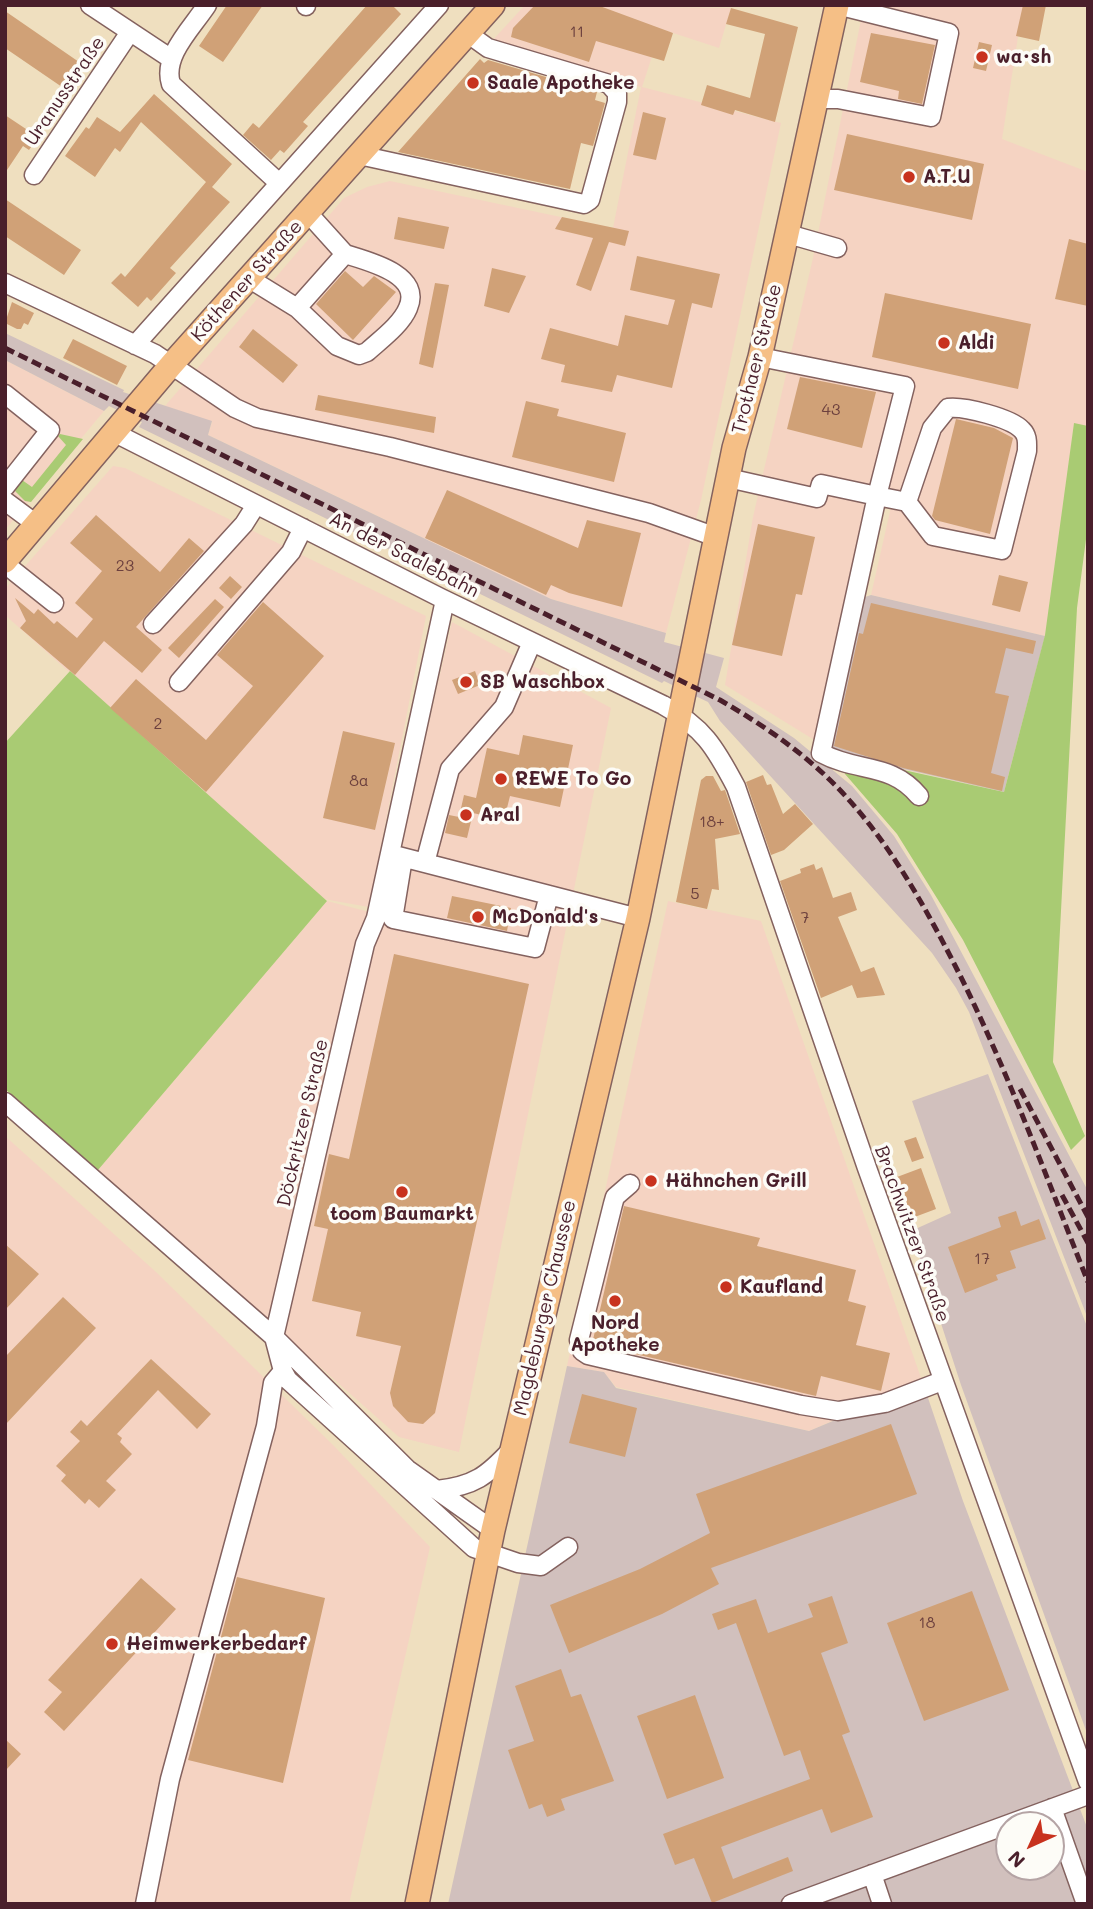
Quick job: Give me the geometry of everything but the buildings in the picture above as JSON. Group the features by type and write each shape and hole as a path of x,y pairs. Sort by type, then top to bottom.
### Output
{"main road":[{"name":"Trothaer Straße","path":"678,713 728,478 760,357 837,5"},
{"name":"Köthener Straße","path":"5,563 113,432 467,33 485,8"},
{"name":"Magdeburger Chaussee","path":"417,1904 493,1530 638,918 678,713"}],"street":[{"name":"Uranusstraße","path":"90,5 170,58"},
{"path":"207,5 170,58 169,75 177,92 279,183"},
{"path":"135,345 439,5"},
{"path":"817,99 838,99 931,117 949,33 837,5"},
{"name":"Uranusstraße","path":"34,175 131,32"},
{"path":"359,155 584,204 590,200 617,102 617,93 610,84 488,48 467,33"},
{"path":"250,279 297,308 337,346 359,355 367,352 402,318 410,306 409,293 403,280 385,266 345,254 308,213"},
{"path":"788,234 837,248"},
{"path":"297,308 345,254"},
{"path":"5,283 135,345 172,365 235,408 257,418 390,447 649,513 716,537"},
{"path":"760,357 905,386 877,496 821,753 838,762 900,776 919,796"},
{"path":"5,394 50,430 5,487"},
{"path":"728,478 817,498 821,484 907,502 933,536 1002,550 1027,451 1027,438 1022,430 1011,422 958,407 948,408 932,428 907,502"},
{"name":"An der Saalebahn","path":"113,432 445,600 678,713"},
{"path":"5,501 36,524"},
{"path":"153,624 244,524 256,505"},
{"path":"179,682 291,552 303,528"},
{"path":"5,563 54,603"},
{"path":"445,600 396,856 393,919 535,948 549,895"},
{"path":"425,863 450,769 504,707 532,642"},
{"name":"Brachwitzer Straße","path":"678,713 694,723 714,745 736,787 942,1381 1088,1782"},
{"path":"396,856 638,918"},
{"name":"Döckritzer Straße","path":"283,1371 274,1337 365,944 396,856"},
{"path":"5,1102 274,1337 407,1469 493,1530"},
{"path":"630,1184 613,1204 579,1340 582,1351 588,1355 801,1405 838,1410 885,1403 942,1381"},
{"path":"145,1904 173,1766 266,1426 273,1383 283,1371 474,1548 517,1563 541,1566 568,1547"},
{"path":"437,1490 464,1487 481,1478 512,1449"},
{"path":"791,1904 1088,1795"},
{"path":"1052,1808 1086,1904"},
{"path":"872,1874 882,1904"}],"shaded area":[{"path":"525,5 731,8 719,48 661,29 642,87 781,123 701,500 666,633 551,599 208,435 212,422 165,406 344,198 367,187 390,181 613,228 641,87 491,42"},
{"path":"864,5 1023,5 1002,139 1088,172 1088,426 1074,424 1045,636 871,595 891,507 866,502 816,741 725,685 753,517 813,258"},
{"path":"5,333 124,390 123,392 212,421 208,435 551,599 666,633 664,642 724,658 716,687 794,738 852,786 894,836 931,895 1088,1191 1088,1319 969,1012 956,988 932,953 720,721 708,702 664,681 662,683 139,427 142,422 109,406 104,411 5,360"},
{"path":"5,360 104,411 5,530"},
{"path":"113,466 125,468 426,616 369,907 324,899 5,615 5,589"},
{"path":"871,595 1045,636 1004,792 829,752 862,598"},
{"path":"452,622 611,708 459,1452 399,1437 98,1170 327,901 385,916"},
{"path":"668,901 761,921 927,1395 867,1416 839,1418 809,1431 616,1387 604,1372 567,1366"},
{"path":"988,1074 1088,1329 1088,1736 961,1385 911,1231 951,1213 912,1101"},
{"path":"5,1136 156,1272 334,1446 430,1547 349,1904 5,1904"},
{"path":"567,1366 604,1372 616,1388 809,1431 840,1418 867,1416 927,1395 963,1501 1088,1830 1088,1904 448,1904"}],"green space":[{"path":"1074,423 1088,426 1088,524 1077,608 1053,1062 1085,1136 1071,1150 963,940 897,834 845,774 844,757 1004,792 1045,635"},
{"path":"60,434 83,439 31,502 25,501 15,491 22,480 32,487 66,445 58,436"},
{"path":"70,671 327,901 98,1170 5,1089 5,743"}],"railway":[{"path":"5,348 720,700 767,729 811,763 838,788 884,844 910,883 945,946 1003,1070 1088,1282"},
{"path":"1020,1089 1088,1217"},
{"path":"1062,1195 1088,1243"}],"place":[{"name":"wa·sh","path":"982,57"},
{"name":"Saale Apotheke","path":"473,83"},
{"name":"A.T.U","path":"909,177"},
{"name":"Aldi","path":"944,343"},
{"name":"SB Waschbox","path":"466,682"},
{"name":"REWE To Go","path":"501,779"},
{"name":"Aral","path":"466,815"},
{"name":"McDonald's","path":"478,917"},
{"name":"Hähnchen Grill","path":"651,1181"},
{"name":"toom Baumarkt","path":"402,1192"},
{"name":"Kaufland","path":"726,1287"},
{"name":"Nord Apotheke","path":"615,1301"},
{"name":"Heimwerkerbedarf","path":"112,1644"}]}
